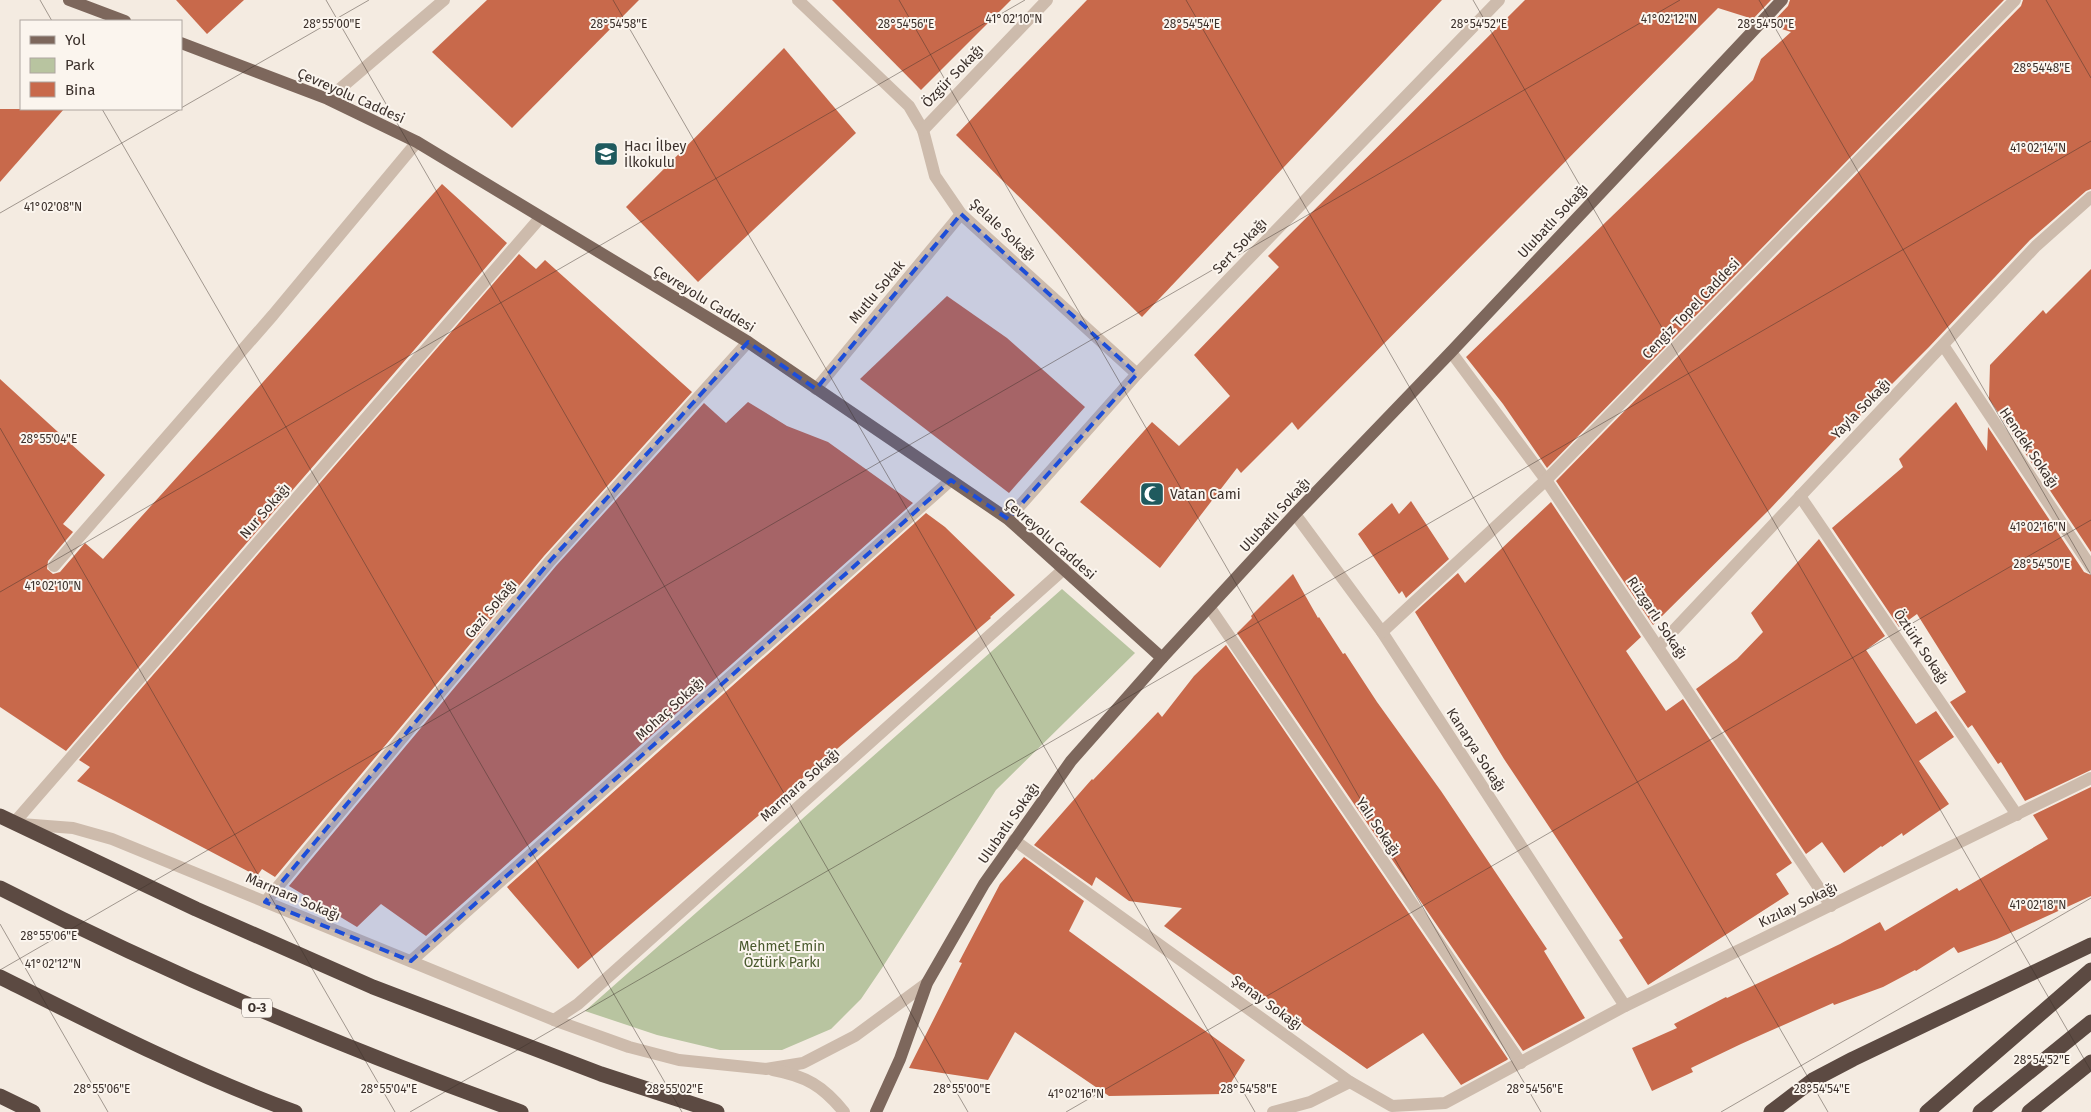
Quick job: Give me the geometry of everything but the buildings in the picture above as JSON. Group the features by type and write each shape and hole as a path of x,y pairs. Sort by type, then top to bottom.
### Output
{"highway":[{"path":"0,816 196,909 373,987 601,1074 717,1112"},
{"name":"O-3","path":"0,888 145,959 257,1008 422,1077 521,1112"},
{"path":"1771,1112 1813,1080 1853,1059 2091,945"},
{"path":"1927,1112 2091,970"},
{"path":"0,977 200,1072 295,1112"},
{"path":"1980,1112 2091,1022"},
{"path":"2029,1112 2091,1062"},
{"path":"0,1096 33,1112"}],"main road":[{"path":"69,0 122,20"},
{"name":"Ulubatlı Sokağı","path":"876,1112 900,1059 928,983 984,884 1072,761 1162,658 1295,514 1451,352 1782,0"},
{"name":"Çevreyolu Caddesi","path":"182,43 328,99 417,142 748,342 1008,519 1162,658"}],"street":[{"path":"328,99 444,0"},
{"name":"Şelale Sokağı","path":"798,0 909,106 923,130 935,176 961,214 1137,374"},
{"name":"Özgür Sokağı","path":"923,130 1047,0"},
{"name":"Sert Sokağı","path":"1008,519 1137,374 1499,0"},
{"name":"Cengiz Topel Caddesi","path":"1382,632 1546,480 2015,0"},
{"path":"54,566 273,315 417,142"},
{"name":"Yayla Sokağı","path":"1658,647 2036,246 2091,197"},
{"name":"Mutlu Sokak","path":"816,389 961,214"},
{"name":"Nur Sokağı","path":"14,824 540,218"},
{"name":"Gazi Sokağı","path":"265,902 550,561 748,342"},
{"name":"Hendek Sokağı","path":"1943,345 2091,567"},
{"name":"Rüzgarlı Sokağı","path":"1451,352 1546,480 1831,906"},
{"name":"Mohaç Sokağı","path":"411,962 951,480"},
{"name":"Öztürk Sokağı","path":"1800,496 2017,815"},
{"name":"Kanarya Sokağı","path":"1295,514 1382,632 1625,1006"},
{"name":"Marmara Sokağı","path":"554,1020 578,1004 1064,569"},
{"name":"Yalı Sokağı","path":"1210,608 1520,1063"},
{"name":"Kızılay Sokağı","path":"1520,1063 1625,1006 2091,778"},
{"name":"Marmara Sokağı","path":"14,824 73,828 112,839 554,1020 629,1047 679,1060 766,1069 803,1062 856,1036 928,983"},
{"name":"Şenay Sokağı","path":"1014,840 1350,1082 1392,1106 1445,1103 1520,1063"},
{"path":"766,1069 808,1079 830,1094 844,1112"},
{"path":"1274,1112 1310,1102 1350,1082"}],"highlighted area":[{"path":"961,214 1137,374 1008,519 951,480 411,961 265,902 550,561 748,342 816,389"}],"green space":[{"name":"Mehmet Emin Öztürk Parkı","path":"1062,589 1135,653 996,790 861,999 831,1029 782,1050 720,1050 657,1035 585,1011"}],"place":[{"name":"Hacı İlbey İlkokulu","path":"606,154"},
{"name":"Vatan Cami","path":"1152,494"}]}
